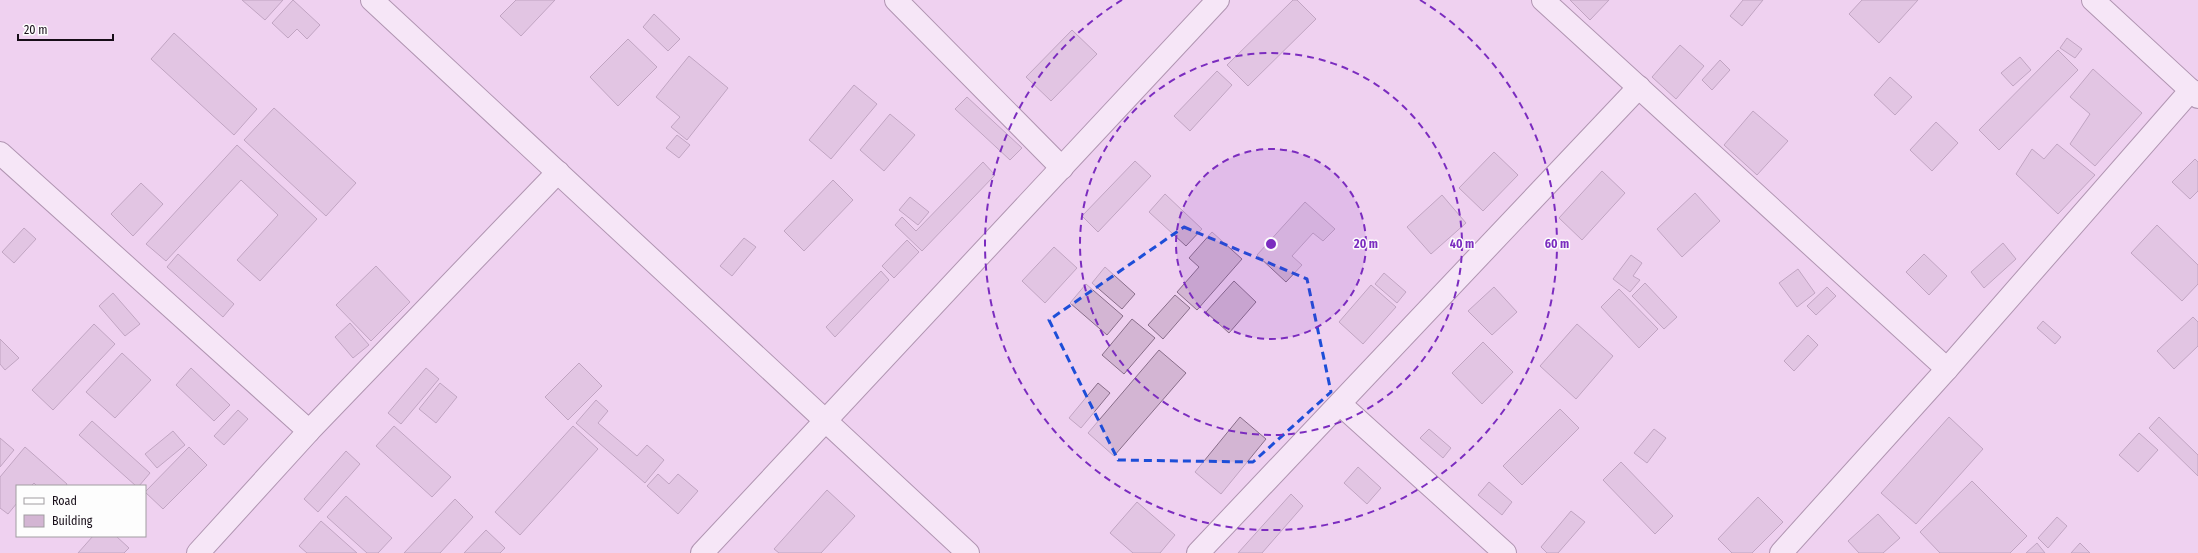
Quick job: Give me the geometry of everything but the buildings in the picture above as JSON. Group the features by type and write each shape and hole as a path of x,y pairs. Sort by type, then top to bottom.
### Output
{"street":[{"path":"372,0 968,553"},
{"path":"896,0 1062,168"},
{"path":"702,553 1218,0"},
{"path":"1543,0 1947,369"},
{"path":"1781,553 2194,94 2093,0"},
{"path":"1198,553 1638,87"},
{"path":"0,153 308,431"},
{"path":"198,553 308,431 558,172"},
{"path":"1340,404 1505,553"}],"highlighted area":[{"path":"1184,227 1307,279 1331,392 1253,462 1118,460 1049,320"}]}
